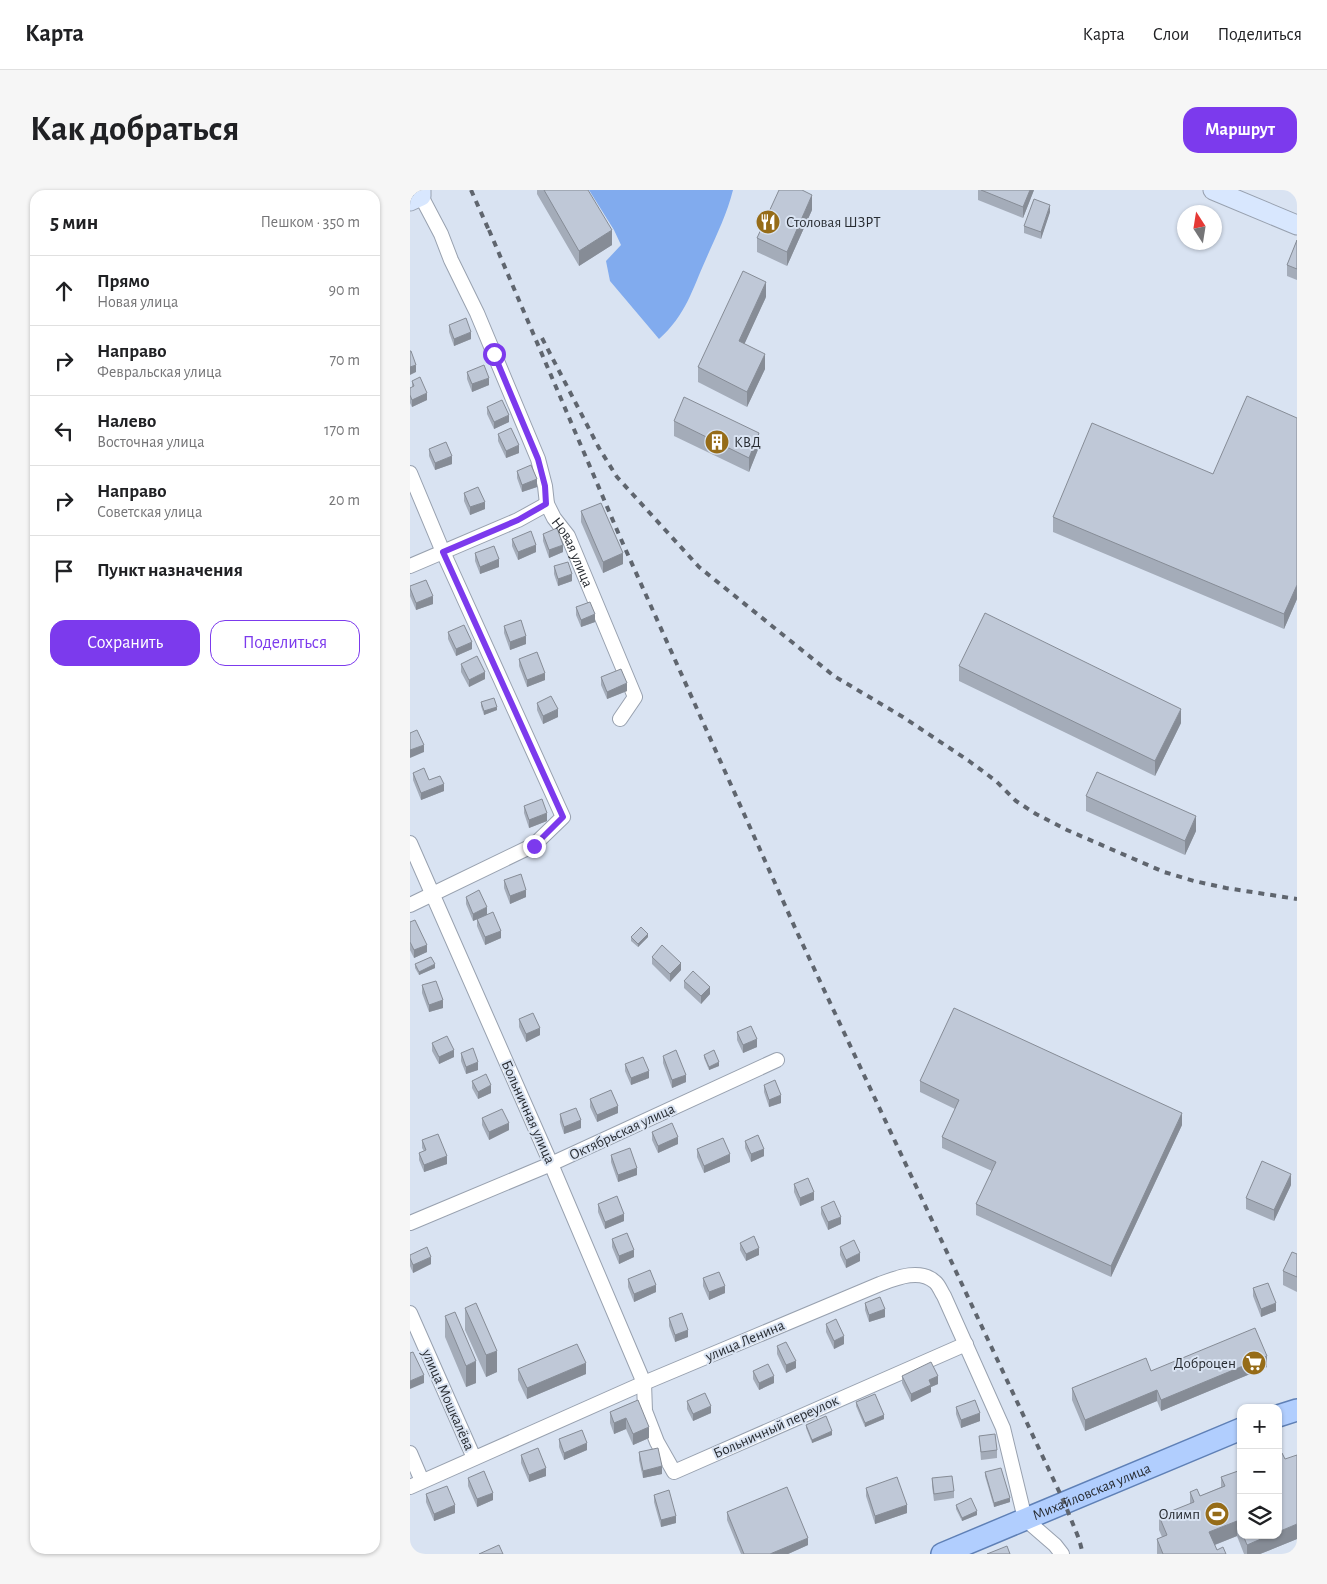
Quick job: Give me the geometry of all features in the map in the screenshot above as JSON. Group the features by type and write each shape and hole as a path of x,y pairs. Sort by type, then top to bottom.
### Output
{"main road":[{"path":"1213,190 1297,224"},
{"path":"1282,1415 1297,1410"},
{"name":"Михайловская улица","path":"942,1554 1237,1431"}],"street":[{"name":"Новая улица","path":"418,196 442,234 451,260 477,313 538,459 545,486 546,504 568,536 635,697 620,719"},
{"path":"410,473 443,552 563,817 534,846 410,905"},
{"path":"410,566 518,520 546,504"},
{"name":"Больничная улица","path":"410,843 551,1164 644,1383"},
{"name":"Октябрьская улица","path":"410,1223 551,1164 777,1060"},
{"name":"улица Ленина","path":"416,1484 644,1383 880,1284 910,1275 924,1276 935,1282 944,1296 1003,1428 1026,1519"},
{"name":"улица Мошкалёва","path":"410,1313 474,1458"},
{"name":"Больничный переулок","path":"644,1383 645,1411 657,1442 674,1472 966,1344"},
{"path":"410,1454 416,1484"},
{"path":"1026,1519 1062,1554"}],"shaded area":[{"path":"589,190 733,190 728,208 687,302 676,321 659,339 610,281 606,261 621,245"}],"building":[{"path":"544,190 588,190 612,230 579,251"},
{"path":"779,190 802,190 812,195 787,252 757,238"},
{"path":"981,190 1030,190 1023,207"},
{"path":"1034,199 1050,205 1041,232 1024,226"},
{"path":"1297,240 1297,269 1287,265"},
{"path":"743,271 766,282 739,341 765,354 747,392 698,367"},
{"path":"466,318 471,332 454,339 449,325"},
{"path":"410,351 416,365 410,367"},
{"path":"484,365 489,378 472,384 467,372"},
{"path":"420,377 427,393 412,400 410,388 414,386 412,381"},
{"path":"1247,396 1297,418 1297,585 1284,614 1053,517 1092,423 1213,474"},
{"path":"684,397 759,433 749,458 674,421"},
{"path":"502,400 509,415 494,422 487,407"},
{"path":"511,428 519,445 506,451 498,434"},
{"path":"446,442 452,456 435,463 429,449"},
{"path":"531,465 537,479 522,485 517,471"},
{"path":"478,487 485,502 470,507 464,493"},
{"path":"601,503 623,553 603,562 581,511"},
{"path":"557,528 563,545 549,550 543,534"},
{"path":"531,531 536,545 518,552 512,539"},
{"path":"494,546 499,559 480,567 475,553"},
{"path":"568,562 572,574 558,579 554,566"},
{"path":"426,580 433,596 416,603 410,586"},
{"path":"590,602 595,614 581,620 576,607"},
{"path":"985,613 1181,709 1155,761 959,666"},
{"path":"521,620 526,636 510,642 504,626"},
{"path":"464,625 472,642 456,649 448,632"},
{"path":"537,652 545,673 527,680 519,659"},
{"path":"477,656 485,672 469,680 461,664"},
{"path":"621,669 627,683 607,692 601,677"},
{"path":"551,696 558,709 543,716 537,703"},
{"path":"494,698 497,707 484,711 481,702"},
{"path":"417,730 424,745 410,750 410,733"},
{"path":"424,768 429,780 440,776 444,784 421,793 413,773"},
{"path":"1097,772 1196,816 1185,841 1086,796"},
{"path":"542,799 547,813 529,820 524,806"},
{"path":"521,874 526,890 510,896 504,880"},
{"path":"479,890 487,907 473,914 466,897"},
{"path":"493,912 501,931 485,937 477,919"},
{"path":"415,920 427,945 414,950 410,942 410,922"},
{"path":"641,927 648,934 638,944 631,937"},
{"path":"662,945 681,963 670,974 652,957"},
{"path":"431,957 435,964 419,972 415,964"},
{"path":"693,971 710,987 701,996 684,981"},
{"path":"436,981 443,1000 429,1005 422,985"},
{"path":"954,1008 1182,1113 1111,1266 976,1204 996,1162 942,1137 959,1100 920,1081"},
{"path":"533,1013 540,1028 526,1034 519,1019"},
{"path":"751,1026 757,1039 743,1045 737,1032"},
{"path":"447,1036 454,1050 439,1057 432,1043"},
{"path":"473,1048 478,1062 466,1067 461,1053"},
{"path":"676,1050 686,1075 672,1080 663,1056"},
{"path":"714,1050 719,1062 709,1067 704,1055"},
{"path":"643,1057 649,1071 631,1078 625,1064"},
{"path":"486,1074 491,1085 478,1092 472,1081"},
{"path":"775,1080 781,1095 769,1100 764,1085"},
{"path":"611,1090 618,1106 597,1115 590,1099"},
{"path":"576,1108 581,1120 564,1127 560,1114"},
{"path":"502,1109 509,1123 489,1132 482,1118"},
{"path":"672,1123 678,1137 658,1146 652,1132"},
{"path":"438,1134 447,1156 424,1165 419,1153 426,1150 422,1140"},
{"path":"758,1135 764,1149 751,1154 745,1141"},
{"path":"723,1138 730,1154 704,1166 697,1149"},
{"path":"630,1148 637,1168 618,1175 611,1155"},
{"path":"1262,1161 1291,1174 1274,1210 1246,1198"},
{"path":"808,1178 814,1192 800,1198 794,1184"},
{"path":"617,1196 624,1214 605,1222 598,1204"},
{"path":"834,1201 841,1217 828,1222 821,1207"},
{"path":"627,1233 634,1250 619,1256 612,1239"},
{"path":"754,1236 759,1248 746,1254 740,1243"},
{"path":"854,1240 860,1253 846,1260 840,1247"},
{"path":"427,1247 431,1257 413,1265 410,1255"},
{"path":"1292,1252 1297,1254 1297,1277 1283,1271"},
{"path":"650,1270 656,1285 634,1294 628,1279"},
{"path":"719,1272 725,1286 709,1292 703,1278"},
{"path":"1268,1283 1276,1303 1261,1309 1253,1288"},
{"path":"880,1297 885,1309 869,1315 865,1303"},
{"path":"476,1303 497,1351 486,1355 465,1308"},
{"path":"455,1312 476,1361 466,1366 445,1316"},
{"path":"682,1313 688,1330 675,1335 669,1318"},
{"path":"836,1319 844,1336 834,1341 826,1324"},
{"path":"1255,1328 1267,1356 1161,1400 1157,1390 1085,1420 1072,1388 1146,1358 1151,1371"},
{"path":"786,1342 796,1361 786,1365 777,1346"},
{"path":"577,1344 586,1363 527,1388 518,1369"},
{"path":"413,1352 424,1375 410,1381 410,1353"},
{"path":"931,1362 938,1376 929,1380 931,1385 911,1394 902,1376"},
{"path":"768,1364 774,1376 759,1383 753,1371"},
{"path":"705,1393 711,1406 693,1414 687,1401"},
{"path":"875,1394 884,1415 865,1423 856,1402"},
{"path":"638,1400 649,1427 633,1434 626,1418 614,1423 610,1412"},
{"path":"975,1400 980,1413 961,1420 956,1407"},
{"path":"826,1416 832,1431 812,1440 806,1425"},
{"path":"582,1430 587,1443 564,1453 559,1439"},
{"path":"995,1434 997,1450 981,1452 979,1436"},
{"path":"538,1448 546,1468 529,1475 521,1455"},
{"path":"658,1448 662,1466 643,1471 639,1452"},
{"path":"1282,1453 1285,1459 1297,1455 1297,1524 1282,1530"},
{"path":"1001,1468 1010,1498 994,1503 985,1472"},
{"path":"484,1471 493,1493 477,1499 468,1478"},
{"path":"1237,1471 1237,1521 1209,1532 1217,1550 1223,1547 1226,1554 1163,1554 1157,1539 1167,1535 1159,1516 1194,1502 1190,1492 1197,1489 1200,1496 1225,1486 1221,1477"},
{"path":"952,1476 954,1491 934,1494 932,1478"},
{"path":"897,1477 907,1505 875,1516 866,1488"},
{"path":"447,1486 455,1505 434,1514 426,1494"},
{"path":"787,1487 808,1538 770,1554 744,1554 727,1512"},
{"path":"669,1490 676,1516 661,1520 654,1495"},
{"path":"971,1498 977,1511 962,1518 956,1505"},
{"path":"1245,1539 1261,1539 1247,1545"},
{"path":"499,1545 503,1554 479,1554"},
{"path":"1007,1546 1010,1554 987,1554"}],"railway":[{"path":"471,190 491,235"},
{"path":"489,230 620,537 796,930 1064,1502 1083,1554"},
{"path":"542,338 599,448 617,477 699,567 834,676 903,717 969,761 996,781 1016,801 1067,830 1164,872 1226,888 1297,899"}],"place":[{"name":"Столовая ШЗРТ","path":"768,222"},
{"name":"КВД","path":"717,442"},
{"name":"Доброцен","path":"1254,1363"},
{"name":"Олимп","path":"1217,1514"}],"route":[{"path":"494,354 538,459 545,486 546,504 518,520 443,552 563,817 534,846"}]}
